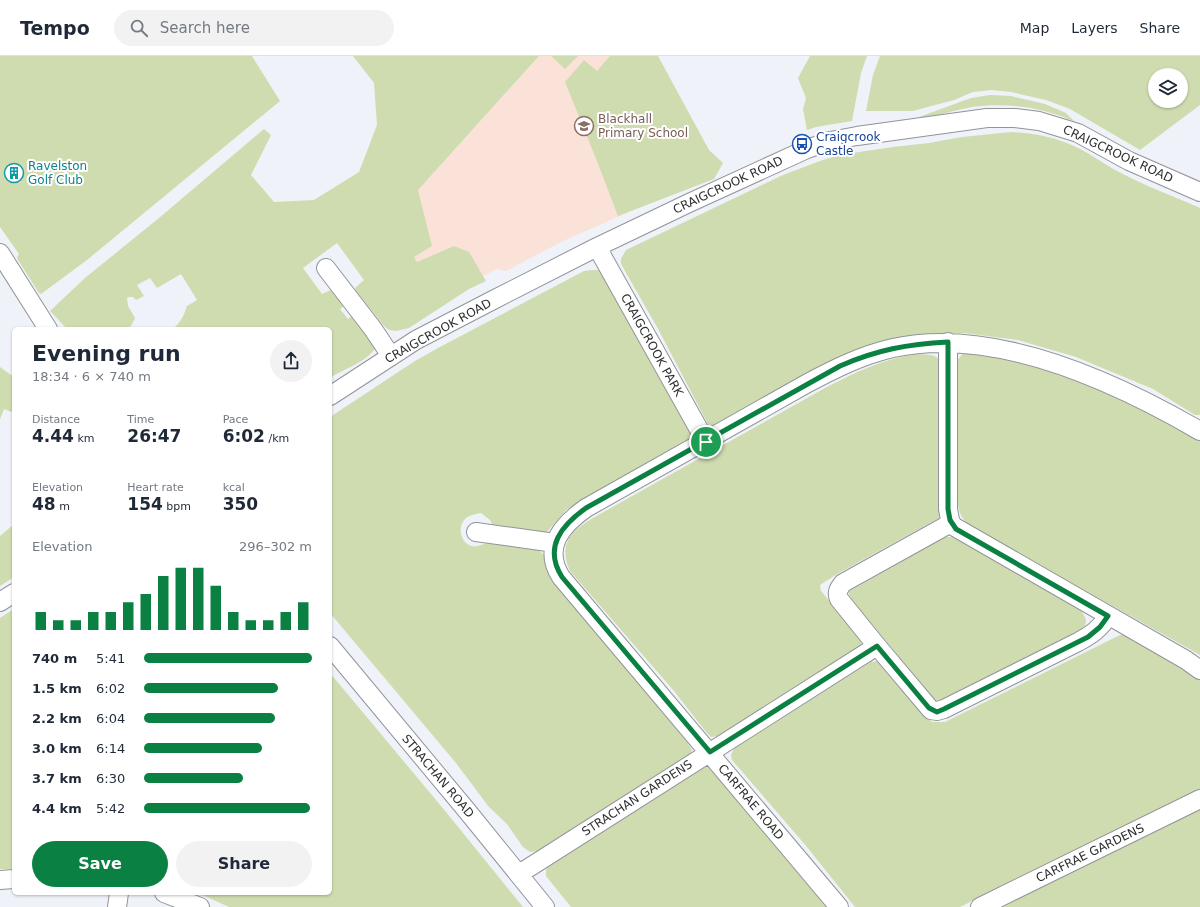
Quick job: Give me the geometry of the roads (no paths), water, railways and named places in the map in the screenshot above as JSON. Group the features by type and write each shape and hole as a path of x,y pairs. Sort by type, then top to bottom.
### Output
{"street":[{"name":"CRAIGCROOK ROAD","path":"332,395 391,356 441,327 597,247 736,181 806,149 821,144 857,136 987,118 1010,118 1039,121 1078,133 1129,161 1200,192"},
{"name":"CRAIGCROOK PARK","path":"597,247 706,442"},
{"path":"0,253 47,327"},
{"path":"326,268 374,329 391,356"},
{"path":"948,342 948,509 951,523 956,529 1186,660 1200,670"},
{"path":"476,532 555,543 560,533 568,523 586,508 706,442 806,384 851,361 893,348 921,344 948,342 973,345 1020,354 1072,370 1133,394 1200,431"},
{"path":"951,523 840,586 838,593 839,598 929,708 937,712 944,709 1088,637 1100,627 1108,616"},
{"name":"CARFRAE ROAD","path":"555,543 554,559 558,572 839,907"},
{"path":"0,602 12,594"},
{"name":"STRACHAN GARDENS","path":"519,874 877,646"},
{"name":"STRACHAN ROAD","path":"332,648 519,874 544,907"},
{"name":"CARFRAE GARDENS","path":"980,907 1200,799"},
{"path":"0,880 12,879"},
{"path":"117,907 119,895"},
{"path":"169,895 200,907"}],"place":[{"name":"Blackhall Primary School","path":"584,126"},
{"name":"Craigcrook Castle","path":"802,144"},
{"name":"Ravelston Golf Club","path":"14,173"}]}
